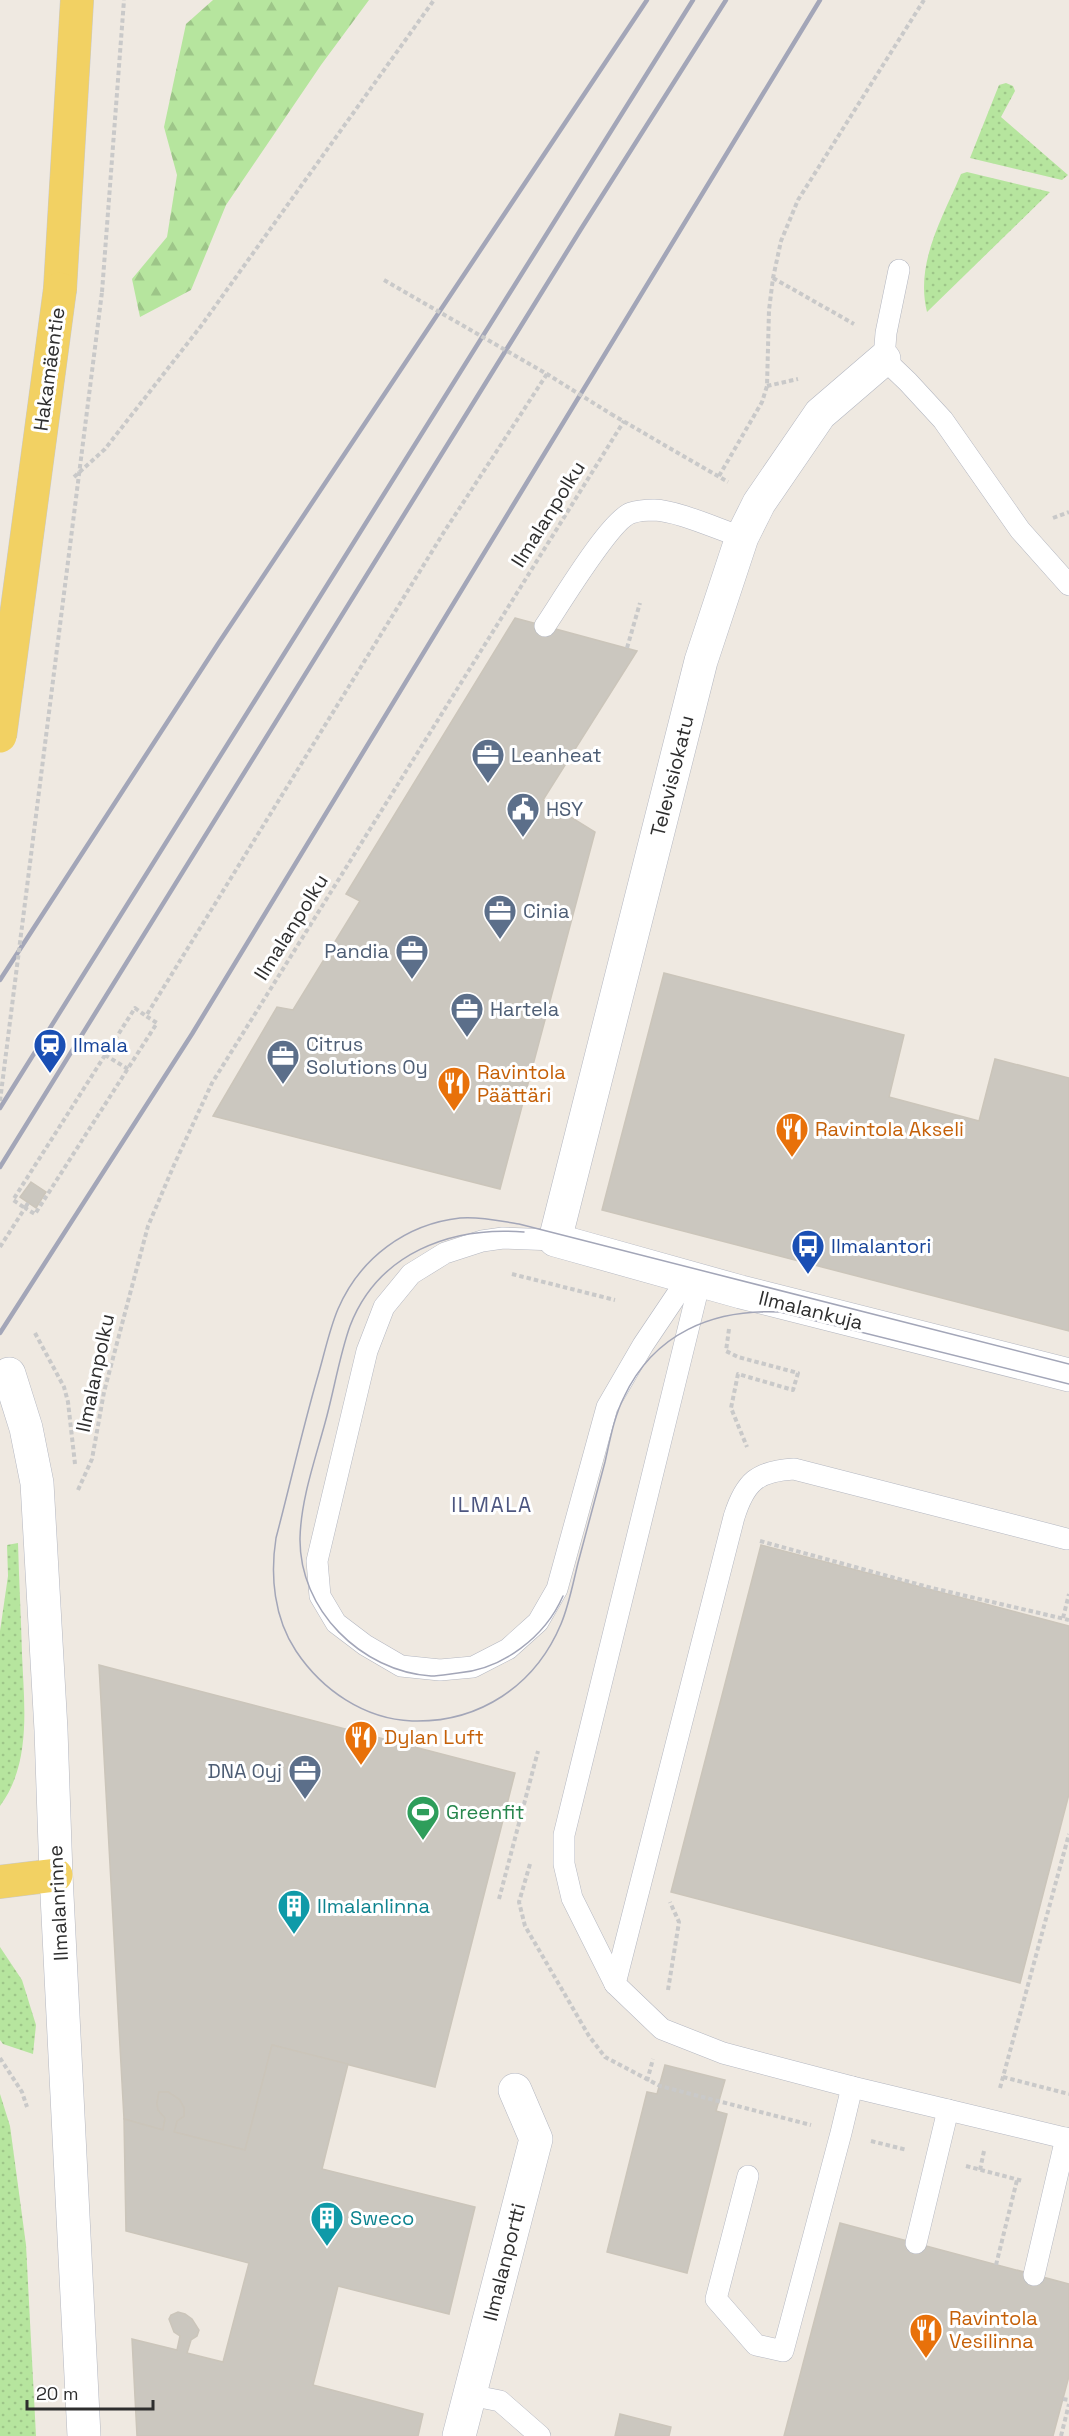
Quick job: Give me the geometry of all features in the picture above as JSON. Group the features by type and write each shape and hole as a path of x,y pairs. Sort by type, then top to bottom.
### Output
{"main road":[{"name":"Hakamäentie","path":"0,736 60,289 76,0"},
{"path":"0,1882 56,1875"}],"street":[{"name":"Televisiokatu","path":"555,1240 701,661 742,537 759,503 820,414 884,359"},
{"name":"Ilmalankuja","path":"555,1240 694,1279 1069,1375"},
{"name":"Ilmalanrinne","path":"9,1374 26,1428 37,1483 51,1730 84,2436"},
{"name":"Ilmalanportti","path":"459,2436 536,2139 515,2090"}],"lane":[{"path":"899,270 885,333 884,359 943,420 1020,530 1069,585"},
{"path":"545,626 599,544 622,519 631,513 654,510 742,537"},
{"path":"555,1240 503,1238 482,1241 444,1253 411,1274 384,1307 367,1351 317,1561 320,1596 336,1623 365,1645 402,1666 440,1670 473,1666 508,1649 538,1622 556,1589 607,1407 644,1345 694,1279"},
{"path":"694,1279 564,1835 564,1864 572,1898 615,1984 662,2029 723,2053 1068,2139 1034,2275"},
{"path":"615,1984 734,1517 749,1483 761,1475 777,1470 802,1470 1067,1539"},
{"path":"748,2175 716,2300 756,2345 783,2350 852,2087"},
{"path":"916,2243 948,2110"},
{"path":"470,2395 500,2402 540,2436"}],"path":[{"path":"0,1101 102,292 124,0"},
{"path":"72,479 105,449 201,326 434,0"},
{"path":"384,280 719,476 762,402 767,386 769,310 773,278 782,240 798,200 924,0"},
{"path":"773,278 856,325 884,359"},
{"path":"146,1016 444,532 548,374"},
{"name":"Ilmalanpolku","path":"78,1490 93,1459 104,1392 148,1226 212,1083 624,421"},
{"path":"627,648 640,603"},
{"path":"135,1008 158,1023 35,1214 13,1200 105,1055 135,1008"},
{"path":"105,1055 128,1069"},
{"path":"0,1247 28,1203"},
{"path":"731,1330 726,1351 798,1373 794,1390 738,1374 731,1408 741,1435 761,1475"},
{"path":"757,1540 928,1587 1069,1620"},
{"path":"1063,1618 1069,1594"},
{"path":"499,1899 538,1751"},
{"path":"980,2170 1069,1834"},
{"path":"532,1856 519,1902 525,1926 589,2036 605,2057 660,2086 1055,2190"},
{"path":"0,2058 22,2092"},
{"path":"1003,2077 1069,2094"},
{"path":"996,2265 1017,2180"},
{"path":"1060,2436 1069,2402 1063,2399"}],"green space":[{"path":"213,0 369,0 321,65 226,205 191,290 140,317 132,279 167,237 177,175 164,127 186,24"},
{"path":"1006,83 1013,86 1015,91 1001,117 1068,175 1062,180 970,158 999,85"},
{"path":"967,172 1050,192 927,312 924,294 927,259 961,174"},
{"path":"18,1543 24,1733 17,1771 0,1806 0,1631 8,1576 7,1545"},
{"path":"0,1947 22,1980 36,2025 33,2054 3,2044 0,2040"},
{"path":"0,2094 10,2126 26,2245 36,2436 0,2436"}],"building":[{"path":"515,618 637,651 543,800 595,832 500,1189 213,1116 277,1007 293,1010 360,901 346,894"},
{"path":"664,973 904,1035 889,1097 979,1121 995,1059 1069,1078 1069,1331 602,1210"},
{"path":"31,1182 46,1192 36,1208 20,1197"},
{"path":"761,1545 1069,1626 1069,1794 1020,1983 671,1892"},
{"name":"Ilmalanlinna","path":"99,1665 515,1773 435,2087 272,2045 245,2150 174,2132 177,2121 184,2116 184,2108 179,2099 168,2092 159,2092 157,2103 158,2110 165,2118 163,2130 124,2119"},
{"name":"Sweco","path":"272,2045 348,2064 322,2169 475,2207 449,2314 338,2286 313,2385 423,2414 418,2436 137,2436 132,2339 177,2350 180,2336 174,2332 169,2319 171,2315 178,2312 192,2319 199,2330 197,2336 191,2340 187,2353 223,2362 249,2263 126,2231 124,2119 163,2130 165,2118 158,2110 157,2103 159,2092 168,2092 179,2099 184,2108 184,2116 177,2121 174,2132 245,2150"},
{"path":"665,2065 725,2080 716,2111 727,2114 687,2273 607,2252 647,2092 657,2094"},
{"path":"840,2223 1069,2284 1069,2376 1053,2436 784,2436"},
{"path":"620,2414 671,2427 669,2436 615,2436"}],"tram line":[{"path":"1069,1364 519,1224 475,1218 440,1222 403,1236 372,1259 347,1291 338,1309 329,1334 276,1538 274,1582 278,1611 296,1651 318,1678 346,1700 377,1715 412,1721 437,1720 482,1708 502,1696 536,1666 550,1646 561,1624 571,1594 613,1429 624,1397 652,1356 669,1341 688,1329 709,1321 755,1312 780,1312 1069,1384"},
{"path":"524,1232 497,1231 470,1234 420,1249 398,1263 379,1280 363,1301 346,1338 306,1494 300,1538 302,1564 310,1589 323,1612 339,1632 359,1649 381,1662 405,1672 431,1676 475,1670 506,1658 534,1637 555,1611 563,1596"}],"railway":[{"path":"0,980 218,644 647,0"},
{"path":"0,1108 693,0"},
{"path":"0,1167 581,229 726,0"},
{"path":"0,1333 192,1034 820,0"}],"place":[{"name":"Leanheat","path":"488,784"},
{"name":"HSY","path":"523,838"},
{"name":"Cinia","path":"500,940"},
{"name":"Pandia","path":"412,980"},
{"name":"Hartela","path":"467,1038"},
{"name":"Ilmala","path":"50,1074"},
{"name":"Citrus Solutions Oy","path":"283,1085"},
{"name":"Ravintola Päättäri","path":"454,1112"},
{"name":"Ravintola Akseli","path":"792,1158"},
{"name":"Ilmalantori","path":"808,1275"},
{"name":"Dylan Luft","path":"361,1766"},
{"name":"DNA Oyj","path":"305,1800"},
{"name":"Greenfit","path":"423,1841"},
{"name":"Ilmalanlinna","path":"294,1935"},
{"name":"Sweco","path":"327,2247"},
{"name":"Ravintola Vesilinna","path":"926,2359"}],"district":[{"name":"ILMALA","path":"492,1504"}]}
